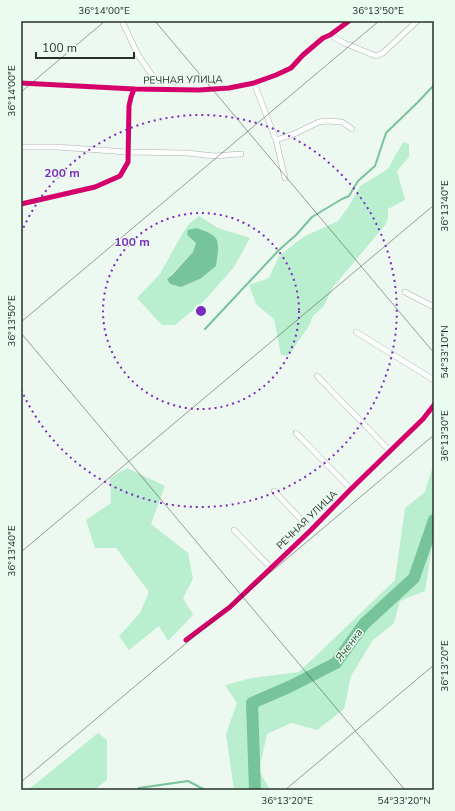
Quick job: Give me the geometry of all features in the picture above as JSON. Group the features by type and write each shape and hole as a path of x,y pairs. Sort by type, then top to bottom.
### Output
{"street":[{"path":"122,21 138,55 154,78 179,90"},
{"name":"РЕЧНАЯ УЛИЦА","path":"21,83 134,89 179,90 229,88 254,83 291,68 303,55 323,38 330,35 349,21"},
{"path":"330,35 344,44 376,56 383,53 417,21"},
{"path":"254,83 276,140 285,178"},
{"path":"21,204 96,187 120,176 128,162 129,106 134,89"},
{"path":"276,140 294,134 319,122 342,122 352,129"},
{"path":"21,146 128,152 187,153 214,156 241,154"},
{"path":"405,292 434,307"},
{"path":"356,332 434,380"},
{"path":"317,376 390,451"},
{"name":"РЕЧНАЯ УЛИЦА","path":"186,640 230,607 311,530 423,419 434,405"},
{"path":"296,433 351,490"},
{"path":"274,491 311,530"},
{"path":"234,530 271,568"}],"shaded area":[{"path":"403,142 409,144 409,157 397,171 405,200 388,209 386,224 333,287 324,306 313,316 309,326 288,356 281,355 274,319 256,304 249,285 269,278 279,256 303,237 338,221 349,206 360,186 388,169"},
{"path":"199,216 218,228 250,238 234,267 204,301 175,325 162,325 137,298 160,274 189,224","holes":["187,235 219,244 200,279 181,287 170,284 167,279 193,252 196,243"]},
{"path":"196,228 215,237 218,246 216,266 200,279 181,287 170,284 167,279 193,252 196,243 187,235 188,230"},
{"path":"434,462 434,534 425,591 400,601 394,623 373,640 351,676 344,709 317,730 291,723 267,734 259,770 270,790 234,790 226,734 237,703 225,685 252,678 299,672 395,580 405,508 425,492"},
{"path":"127,468 165,486 151,524 188,553 193,579 183,598 193,615 168,641 159,626 129,650 119,636 140,613 149,592 116,548 95,548 86,520 111,503 110,478"},
{"path":"98,733 107,740 107,780 94,790 28,790"}],"waterway":[{"path":"205,329 312,217 349,196 358,181 375,166 386,133 434,85"},
{"name":"Яченка","path":"255,790 252,703 289,687 336,663 364,624 414,578 434,520"},
{"name":"Яченка","path":"137,790 139,788 188,781 205,790"}],"cycle path":[{"path":"21,83 134,89 199,90 229,88 254,83 291,68 303,55 323,38 330,35 349,21"},
{"path":"21,204 95,187 120,176 128,162 129,106 134,89"},
{"path":"186,640 230,607 311,530 423,419 434,405"}]}
